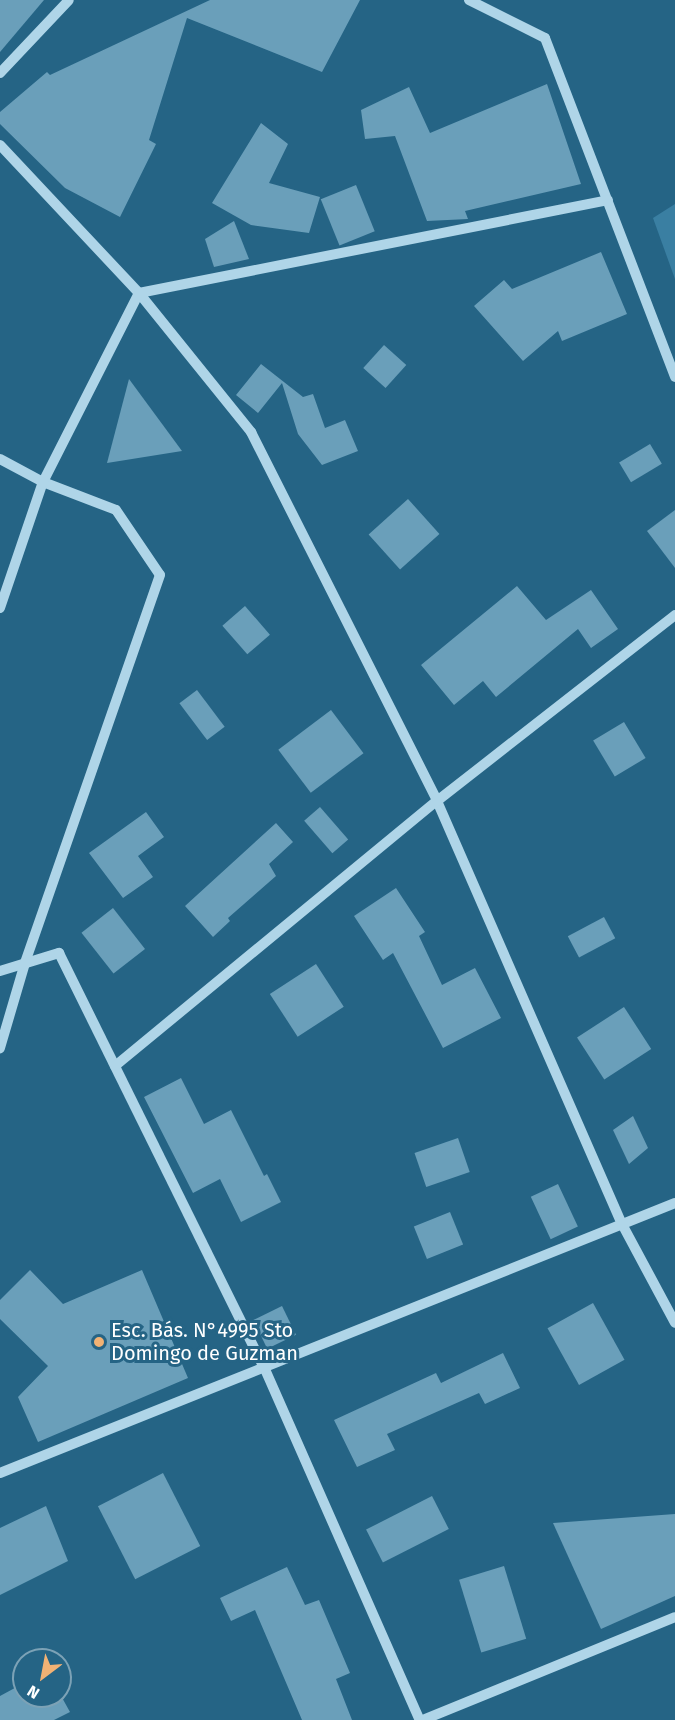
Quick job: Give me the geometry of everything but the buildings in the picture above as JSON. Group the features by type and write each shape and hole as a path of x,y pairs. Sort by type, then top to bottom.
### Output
{"street":[{"path":"0,73 69,0"},
{"path":"469,0 545,38 675,377"},
{"path":"0,145 139,293 251,432 437,801 622,1224 675,1323"},
{"path":"139,293 609,200"},
{"path":"0,608 43,482 139,293"},
{"path":"0,459 43,482 116,510 160,575 25,963 0,1048"},
{"path":"115,1066 437,801 675,615"},
{"path":"0,971 59,953 264,1367 422,1720 675,1617"},
{"path":"0,1473 675,1203"}],"shaded area":[{"path":"675,204 675,279 653,218"}],"place":[{"name":"Esc. Bás. N°4995 Sto Domingo de Guzman","path":"99,1342"}]}
